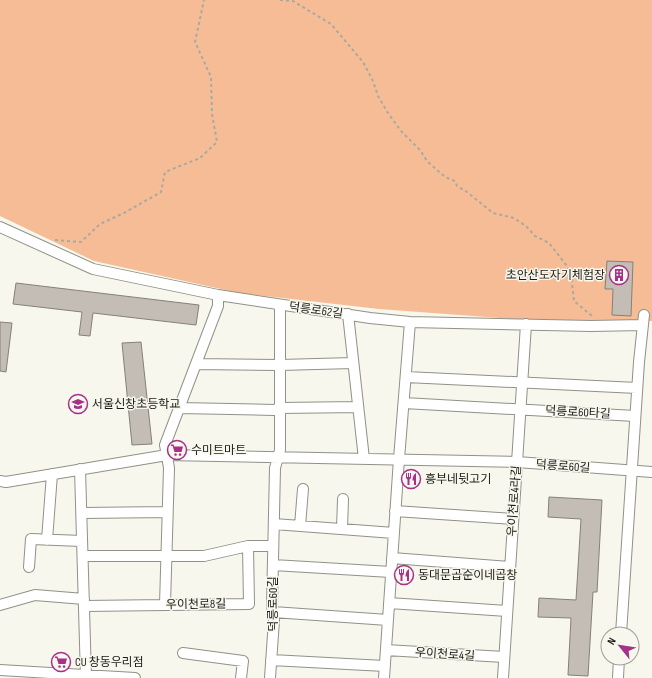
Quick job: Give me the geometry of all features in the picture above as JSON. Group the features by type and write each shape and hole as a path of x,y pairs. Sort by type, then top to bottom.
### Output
{"street":[{"name":"덕릉로62길","path":"0,227 93,269 218,295 280,305 410,322 591,326 644,320 637,388"},
{"path":"166,605 169,468 166,445 218,306 218,295"},
{"name":"덕릉로60길","path":"270,678 274,620 273,546 275,468 280,450 280,305"},
{"path":"348,314 364,459"},
{"path":"384,678 410,322"},
{"name":"우이천로4라길","path":"503,678 526,324"},
{"path":"196,364 280,365 353,363"},
{"path":"406,377 637,388 621,626"},
{"path":"404,403 520,409"},
{"path":"179,408 274,410 280,408 358,407"},
{"name":"덕릉로60타길","path":"520,409 635,416"},
{"name":"덕릉로60길","path":"0,481 6,482 167,455 517,462 652,472"},
{"path":"80,469 86,676"},
{"path":"47,540 52,474"},
{"path":"300,526 302,489"},
{"path":"342,529 343,499"},
{"path":"395,511 513,519"},
{"path":"82,513 167,512"},
{"path":"274,524 394,533"},
{"path":"29,567 31,539 82,542"},
{"path":"83,556 204,556 248,546 273,546"},
{"name":"우이천로8길","path":"0,605 35,595 84,602 166,605 249,604 248,546"},
{"path":"392,558 510,567"},
{"path":"273,565 391,572"},
{"path":"389,603 507,611"},
{"path":"273,612 388,620"},
{"name":"우이천로4길","path":"386,650 504,657"},
{"path":"183,653 242,661 241,678"},
{"path":"271,660 384,666"},
{"path":"618,678 619,666"},
{"path":"2,673 135,678"}],"path":[{"path":"49,239 81,242 100,224 124,214 161,192 165,172 200,158 217,142 212,114 210,77 195,42 204,0"},
{"path":"280,0 293,1 331,24 363,62 373,81 378,96 388,113 420,150 427,161 445,177 454,181 457,186 467,192 493,213 514,218 526,226 535,236 549,243 567,266 571,275 574,300 597,320"}],"shaded area":[{"path":"0,0 652,0 652,321 525,320 379,309 239,293 94,261 0,216"}],"building":[{"name":"초안산도자기체험장","path":"607,261 633,262 631,316 612,315 613,289 605,289"},
{"path":"16,283 199,305 196,325 93,313 90,336 79,335 82,312 13,304"},
{"path":"0,322 12,323 6,372 0,371"},
{"path":"141,342 152,444 132,445 122,343"},
{"path":"549,497 602,500 597,592 593,592 588,676 568,675 571,618 538,617 539,598 576,600 581,519 548,517"}],"place":[{"name":"초안산도자기체험장","path":"619,275"},
{"name":"서울신창초등학교","path":"78,404"},
{"name":"수미트마트","path":"177,450"},
{"name":"흥부네뒷고기","path":"411,479"},
{"name":"동대문곱순이네곱창","path":"404,575"},
{"name":"CU 창동우리점","path":"61,662"}]}
